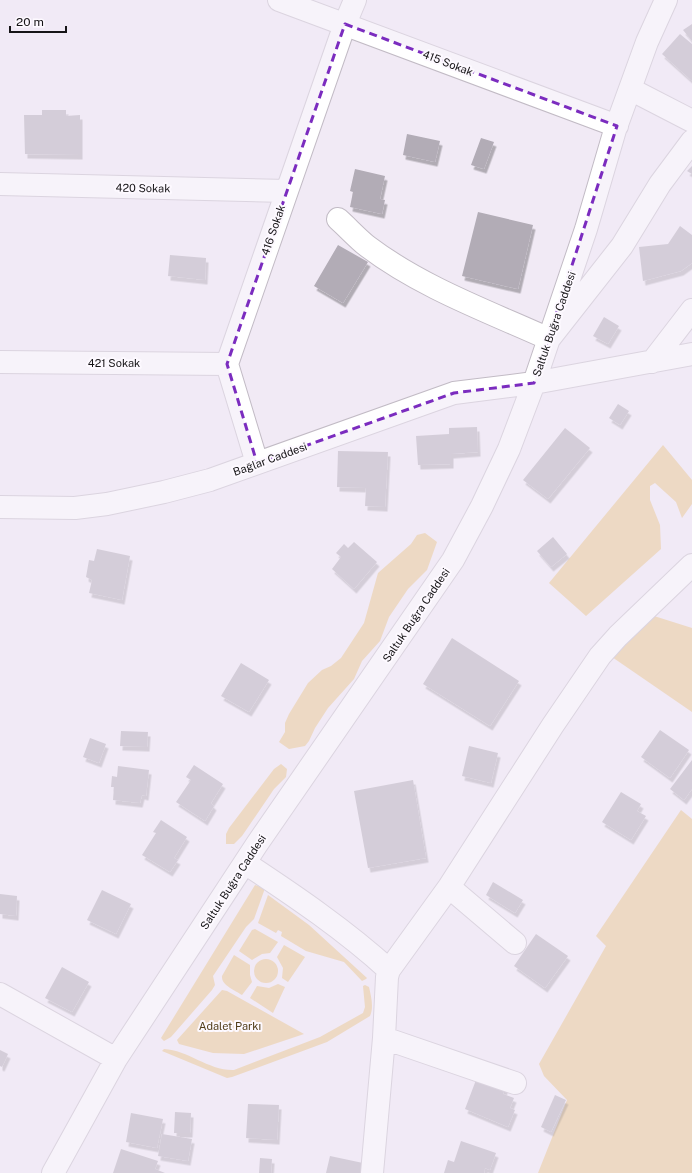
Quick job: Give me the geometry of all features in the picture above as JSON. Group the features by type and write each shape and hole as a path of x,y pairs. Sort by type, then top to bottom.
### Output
{"street":[{"name":"415 Sokak","path":"279,0 617,126"},
{"name":"416 Sokak","path":"228,364 345,24 355,0"},
{"name":"Saltuk Buğra Caddesi","path":"52,1173 116,1059 245,863 453,560 482,506 509,449 534,383 586,229 617,126 647,42 666,0"},
{"path":"630,89 692,121"},
{"path":"338,219 366,245 407,273 447,293 549,339 622,246 660,184 692,140"},
{"name":"420 Sokak","path":"0,184 287,191"},
{"path":"652,362 692,310"},
{"name":"Bağlar Caddesi","path":"0,507 57,509 107,504 164,492 210,480 454,394 534,383 692,354"},
{"name":"421 Sokak","path":"0,362 228,364"},
{"path":"228,364 258,463"},
{"path":"372,1173 384,1038 387,977 389,970 449,887 553,725 600,656 618,636 692,565"},
{"path":"245,863 326,919 368,951 389,970"},
{"path":"449,887 515,942"},
{"path":"0,994 116,1059"},
{"path":"384,1038 515,1084"}],"highlighted area":[{"path":"345,24 617,126 534,383 454,393 257,463 227,364"}],"green space":[{"path":"663,445 692,480 692,504 682,518 676,502 655,483 650,486 650,500 660,525 661,549 586,616 549,583"},
{"path":"425,533 437,542 427,570 408,589 389,617 380,641 362,661 354,679 328,708 315,728 309,741 305,746 289,749 279,742 285,732 285,723 289,714 308,683 322,670 331,666 341,658 364,623 378,573 411,544 417,535"},
{"path":"654,616 692,628 692,712 612,657"},
{"path":"281,764 287,769 286,777 274,789 242,836 234,844 226,844 226,834 229,828 274,769"},
{"path":"681,810 692,819 692,1173 538,1173 567,1100 544,1076 539,1064 606,946 596,936"},
{"path":"255,885 264,888 264,891 254,919 246,927 213,976 215,985 212,990 171,1037 164,1041 161,1038"},
{"path":"268,895 309,925 367,978 362,981 344,962 306,951 281,936 282,932 278,930 276,933 258,923"},
{"path":"255,929 278,942 270,953 262,954 252,960 239,951 252,930"},
{"path":"284,945 305,957 288,982 282,978 283,968 277,957"},
{"path":"234,955 250,965 252,982 242,995 226,985 222,979 222,976"},
{"path":"266,959 274,963 278,971 274,979 266,983 258,979 254,971 258,963"},
{"path":"278,984 285,987 273,1013 250,998 257,986 269,988"},
{"path":"365,985 369,987 371,998 372,1009 370,1016 327,1042 232,1077 227,1078 162,1051 164,1049 173,1050 216,1067 234,1070 320,1037 363,1013 365,1007 363,986"},
{"name":"Adalet Parkı","path":"222,990 227,991 304,1034 244,1054 213,1053 179,1044 177,1040"}],"building":[{"path":"692,24 692,41 683,30"},
{"path":"680,34 692,44 692,81 662,54"},
{"path":"42,110 66,110 66,116 80,115 80,155 25,154 24,115 42,115"},
{"path":"407,134 440,141 435,162 403,155"},
{"path":"481,138 494,142 484,169 471,165"},
{"path":"692,166 692,174 687,171"},
{"path":"355,169 385,176 380,199 385,200 382,214 350,207 353,192 350,191"},
{"path":"478,212 533,225 518,289 462,276"},
{"path":"680,226 692,235 692,263 681,271 643,281 639,247 668,244"},
{"path":"338,245 368,262 343,303 314,286"},
{"path":"170,255 206,258 205,280 168,276"},
{"path":"604,317 619,326 608,344 593,336"},
{"path":"618,404 629,411 620,425 609,418"},
{"path":"477,427 478,452 451,454 451,464 418,465 416,436 449,434 449,428"},
{"path":"565,428 590,448 548,499 523,480"},
{"path":"338,451 388,452 385,507 365,506 366,488 337,487"},
{"path":"553,537 567,554 551,567 537,551"},
{"path":"354,542 377,562 354,589 332,569 341,557 336,553 344,544 348,548"},
{"path":"97,549 130,556 122,600 89,593 92,580 86,577 89,560 94,561"},
{"path":"452,638 519,681 490,726 423,684"},
{"path":"241,663 269,680 249,712 221,696"},
{"path":"660,730 689,750 670,778 641,757"},
{"path":"121,731 148,732 147,747 120,746"},
{"path":"90,738 106,744 99,763 83,757"},
{"path":"469,746 498,753 491,783 462,776"},
{"path":"692,760 692,789 684,800 670,789"},
{"path":"194,765 223,784 211,803 214,806 205,821 176,802 191,780 186,777"},
{"path":"118,766 149,770 146,796 142,795 140,803 113,800 114,787 111,787 112,776 117,777"},
{"path":"413,780 426,858 368,868 354,791"},
{"path":"621,792 641,804 637,811 646,816 631,840 602,822"},
{"path":"161,820 187,837 174,858 178,860 170,872 142,855 156,833 153,832"},
{"path":"493,882 523,900 515,913 486,895"},
{"path":"102,890 131,904 116,934 87,920"},
{"path":"0,894 17,896 16,916 0,914"},
{"path":"536,934 568,956 545,988 514,966"},
{"path":"62,967 89,982 72,1012 45,998"},
{"path":"0,1050 8,1054 2,1067 0,1066"},
{"path":"476,1080 506,1086 503,1094 514,1098 510,1108 515,1110 508,1127 465,1109"},
{"path":"555,1095 566,1100 551,1132 541,1127"},
{"path":"248,1104 279,1105 277,1140 246,1138"},
{"path":"175,1112 191,1113 190,1133 174,1133"},
{"path":"131,1113 163,1119 157,1148 126,1142"},
{"path":"162,1134 192,1139 188,1161 158,1156"},
{"path":"461,1141 496,1153 490,1170 485,1168 484,1173 444,1173 448,1160 454,1162"},
{"path":"121,1149 158,1161 155,1169 165,1173 113,1173"},
{"path":"330,1156 363,1163 361,1173 326,1173"},
{"path":"260,1158 272,1159 271,1173 259,1173"}]}
